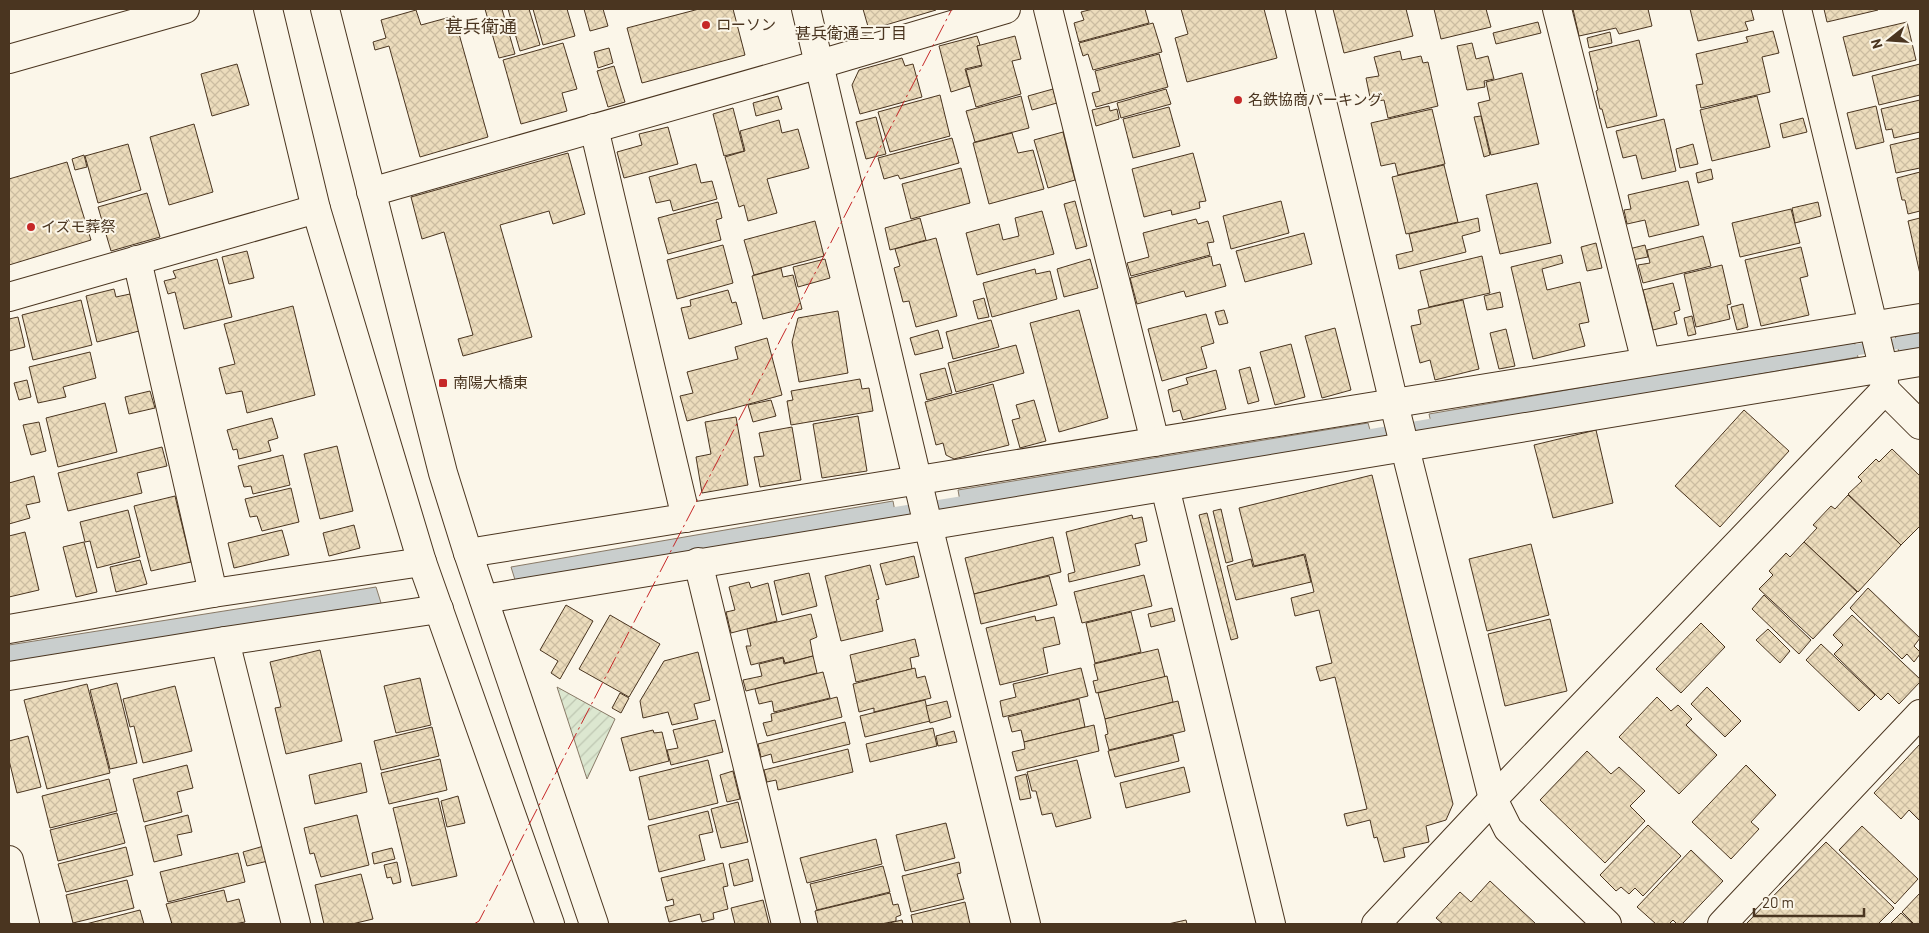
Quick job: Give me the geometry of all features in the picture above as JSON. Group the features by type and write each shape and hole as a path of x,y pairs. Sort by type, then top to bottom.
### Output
{"street":[{"path":"9,59 185,9"},
{"path":"268,9 316,209 422,562 550,924"},
{"path":"325,9 442,473 594,924"},
{"path":"806,9 1026,924"},
{"path":"371,192 1006,9"},
{"path":"1048,9 1155,442"},
{"path":"1300,9 1395,407 1493,799 1508,829 1607,924"},
{"path":"1557,9 1646,362"},
{"path":"1797,9 1874,328 1882,372 1920,425"},
{"path":"594,128 686,518"},
{"path":"9,297 316,209"},
{"path":"137,260 213,593"},
{"path":"468,553 686,518 919,484 1155,442 1395,407 1646,362 1874,328 1920,318"},
{"path":"484,599 928,522 1165,487 1404,443 1882,372 1920,362"},
{"path":"1376,924 1493,799 1882,372"},
{"path":"1165,487 1271,924"},
{"path":"9,629 213,593 422,562"},
{"path":"698,562 786,924"},
{"path":"9,676 439,609"},
{"path":"225,641 296,924"},
{"path":"1722,924 1920,714"},
{"path":"9,860 25,924"}],"green space":[{"path":"557,687 615,719 587,779"}],"shaded area":[{"path":"1920,331 1920,349 1899,353 1895,335"},
{"path":"1854,340 1858,357 1433,431 1429,414"},
{"path":"1368,423 1373,440 961,507 958,490"},
{"path":"893,501 896,517 516,583 511,567"},
{"path":"376,587 382,606 9,664 9,645"}],"building":[{"path":"485,9 502,9 515,54 499,58"},
{"path":"508,9 529,9 540,45 520,51"},
{"path":"533,9 567,9 575,36 543,45"},
{"path":"584,9 603,9 608,26 590,31"},
{"path":"699,9 733,9 745,55 642,83 627,28"},
{"path":"863,9 936,9 936,10 869,30"},
{"path":"1093,9 1145,9 1149,23 1079,42 1074,23 1084,20 1081,12"},
{"path":"1181,9 1264,9 1277,58 1187,82 1175,38 1188,34"},
{"path":"1333,9 1406,9 1413,36 1344,53"},
{"path":"1434,9 1486,9 1491,27 1441,39"},
{"path":"1573,9 1648,9 1652,26 1619,34 1616,28 1579,36"},
{"path":"1690,9 1751,9 1754,20 1745,22 1748,30 1698,41"},
{"path":"1824,9 1878,9 1878,10 1827,22"},
{"path":"416,10 421,25 454,16 488,137 420,157 389,46 375,50 373,42 386,38 381,20"},
{"path":"1538,22 1541,33 1496,44 1493,33"},
{"path":"1907,22 1916,60 1853,76 1843,37"},
{"path":"1153,23 1162,52 1093,70 1088,54 1083,56 1079,43"},
{"path":"1773,31 1779,53 1762,57 1770,92 1701,108 1696,85 1703,84 1696,54 1748,42 1746,37"},
{"path":"1610,32 1612,43 1589,48 1587,38"},
{"path":"977,36 980,45 977,46 982,65 965,69 970,86 951,92 939,46"},
{"path":"1015,36 1021,59 1012,61 1021,94 976,107 966,70 982,66 977,46"},
{"path":"1639,40 1657,116 1607,128 1602,109 1600,109 1596,91 1598,90 1589,52"},
{"path":"563,43 577,89 562,93 567,111 521,124 503,60"},
{"path":"1472,43 1476,59 1488,56 1494,79 1484,81 1485,87 1467,90 1457,46"},
{"path":"609,48 613,63 598,68 594,52"},
{"path":"1400,51 1402,60 1421,56 1423,63 1428,62 1438,106 1388,118 1384,100 1371,102 1366,78 1379,76 1374,57"},
{"path":"1159,54 1168,87 1096,107 1092,93 1100,91 1095,71"},
{"path":"902,58 905,66 913,64 922,97 860,114 852,85 859,70"},
{"path":"237,64 249,105 212,116 201,74"},
{"path":"1920,64 1920,95 1879,105 1872,76"},
{"path":"614,66 625,102 608,107 597,71"},
{"path":"1522,73 1539,144 1491,155 1478,103 1490,100 1486,82"},
{"path":"1053,89 1057,103 1032,110 1028,96"},
{"path":"1166,89 1171,104 1121,118 1117,103"},
{"path":"940,95 950,136 890,152 878,112"},
{"path":"778,96 782,109 756,116 753,103"},
{"path":"1021,96 1029,128 975,142 966,111"},
{"path":"1757,96 1770,147 1712,161 1700,110"},
{"path":"1920,100 1920,132 1894,138 1892,129 1886,130 1881,109"},
{"path":"1109,106 1110,111 1117,109 1119,119 1096,126 1092,110"},
{"path":"1876,106 1884,142 1856,149 1847,113"},
{"path":"1169,107 1180,146 1133,158 1123,119"},
{"path":"733,108 744,151 724,156 713,114"},
{"path":"1432,109 1445,164 1398,175 1395,163 1381,166 1371,123"},
{"path":"1481,116 1490,155 1484,157 1474,117"},
{"path":"876,117 886,154 866,159 856,122"},
{"path":"1803,118 1807,132 1783,138 1780,124"},
{"path":"1664,119 1676,171 1642,179 1636,155 1623,158 1616,131"},
{"path":"779,120 782,133 798,129 809,168 767,179 777,213 748,221 744,205 739,207 725,157 745,151 740,131"},
{"path":"194,124 213,192 169,205 150,137"},
{"path":"668,127 678,164 624,178 617,152 642,145 639,134"},
{"path":"1063,132 1075,180 1048,188 1034,140"},
{"path":"1012,133 1018,153 1033,150 1044,189 989,204 973,143"},
{"path":"952,138 959,163 900,179 898,175 884,179 878,158"},
{"path":"1920,138 1920,168 1896,173 1890,145"},
{"path":"128,144 141,190 98,203 85,156"},
{"path":"1693,144 1698,164 1680,168 1676,149"},
{"path":"568,153 585,214 553,224 549,211 500,225 532,337 463,356 458,339 473,335 444,232 422,239 411,197"},
{"path":"1193,153 1206,201 1199,202 1200,208 1172,215 1171,210 1144,217 1132,169"},
{"path":"84,155 87,167 75,170 72,159"},
{"path":"67,162 91,240 9,265 9,179"},
{"path":"696,164 701,183 712,181 717,199 673,211 670,200 656,203 649,177"},
{"path":"1444,165 1458,222 1406,234 1392,177"},
{"path":"961,168 970,203 911,219 902,184"},
{"path":"1711,169 1713,179 1698,183 1696,173"},
{"path":"1920,172 1920,211 1908,214 1905,200 1902,200 1897,178"},
{"path":"1688,181 1699,225 1649,237 1645,220 1627,224 1624,210 1631,209 1628,195"},
{"path":"1537,183 1551,243 1500,254 1486,195"},
{"path":"147,193 160,237 111,251 98,207"},
{"path":"1075,201 1087,246 1076,249 1064,204"},
{"path":"1281,201 1289,233 1231,249 1223,216"},
{"path":"718,202 722,218 716,220 721,240 668,254 658,218"},
{"path":"1818,202 1821,216 1795,223 1792,208"},
{"path":"1791,209 1800,243 1740,257 1732,223"},
{"path":"1042,211 1054,254 977,275 966,233 999,224 1003,240 1019,236 1015,218"},
{"path":"920,218 926,240 890,250 885,228"},
{"path":"1478,218 1480,231 1462,236 1466,252 1399,269 1396,255 1413,251 1409,234"},
{"path":"1920,218 1920,274 1908,221"},
{"path":"1196,219 1198,224 1208,221 1214,242 1207,243 1210,255 1131,276 1127,263 1149,257 1143,233"},
{"path":"815,221 824,256 754,275 744,240"},
{"path":"1304,233 1312,264 1245,282 1236,251"},
{"path":"1703,236 1711,266 1643,283 1638,265 1650,263 1647,250"},
{"path":"936,238 957,316 916,327 909,301 903,302 894,268 900,266 895,249"},
{"path":"1596,243 1602,268 1587,271 1581,247"},
{"path":"723,245 733,283 677,299 667,260"},
{"path":"1645,245 1648,257 1632,260 1629,249"},
{"path":"1801,247 1808,276 1800,278 1809,315 1761,326 1745,260"},
{"path":"247,251 254,278 229,284 222,257"},
{"path":"1561,255 1563,263 1542,269 1547,290 1580,282 1589,322 1579,324 1585,346 1533,359 1511,267"},
{"path":"1211,256 1213,266 1220,264 1226,286 1186,297 1184,291 1137,304 1130,278"},
{"path":"1482,256 1490,293 1429,307 1420,271"},
{"path":"217,259 232,317 184,329 175,292 168,294 164,281 176,278 173,271"},
{"path":"825,259 830,278 798,287 793,267"},
{"path":"1090,259 1098,288 1064,297 1057,269"},
{"path":"1722,265 1731,304 1727,305 1730,319 1696,327 1684,274"},
{"path":"781,268 783,277 793,275 802,309 763,319 752,276"},
{"path":"1035,269 1036,274 1050,271 1057,299 992,317 983,283"},
{"path":"1673,283 1680,310 1674,312 1677,324 1653,330 1643,290"},
{"path":"114,289 116,297 130,294 139,331 97,342 86,296"},
{"path":"728,290 732,303 736,302 742,324 689,339 681,308 691,306 690,300"},
{"path":"1500,292 1503,307 1487,310 1484,296"},
{"path":"984,298 989,317 978,319 973,301"},
{"path":"81,300 92,345 33,360 22,315"},
{"path":"1463,300 1479,369 1435,380 1430,360 1420,363 1411,326 1421,324 1418,310"},
{"path":"1743,304 1748,327 1737,330 1731,307"},
{"path":"293,306 315,395 247,413 242,391 226,394 219,368 235,364 224,324"},
{"path":"1079,310 1108,418 1059,432 1030,323"},
{"path":"1224,310 1228,323 1219,325 1215,312"},
{"path":"838,311 848,373 799,382 792,342 798,318"},
{"path":"1206,314 1214,343 1201,347 1207,368 1162,381 1148,329"},
{"path":"1692,316 1696,334 1688,336 1684,318"},
{"path":"18,317 25,347 9,351 9,319"},
{"path":"991,320 999,347 953,359 946,332"},
{"path":"1335,328 1351,390 1322,398 1305,336"},
{"path":"1506,329 1515,366 1499,369 1490,333"},
{"path":"938,330 943,348 915,355 910,338"},
{"path":"767,338 782,395 687,421 680,396 693,393 687,372 738,359 735,347"},
{"path":"1291,344 1305,397 1275,405 1260,352"},
{"path":"1016,345 1024,373 956,392 948,363"},
{"path":"90,352 96,378 63,387 66,397 38,403 29,367"},
{"path":"1250,367 1259,401 1248,404 1239,370"},
{"path":"945,368 952,393 927,400 920,374"},
{"path":"1216,370 1226,409 1183,420 1180,410 1173,412 1168,390 1188,384 1186,378"},
{"path":"860,379 862,389 869,388 873,411 791,425 787,401 793,400 791,391"},
{"path":"27,380 31,397 19,400 14,383"},
{"path":"993,384 1009,445 954,459 946,455 943,443 936,445 925,402"},
{"path":"150,391 155,408 129,414 125,397"},
{"path":"771,400 776,416 753,422 748,405"},
{"path":"1034,400 1046,441 1020,448 1012,420 1020,418 1016,405"},
{"path":"105,403 117,452 58,467 46,418"},
{"path":"1744,410 1789,451 1720,527 1675,486"},
{"path":"858,416 867,471 822,478 813,424"},
{"path":"736,417 748,485 702,493 696,457 711,454 705,422"},
{"path":"272,418 278,438 268,441 271,451 239,459 237,449 233,450 227,430"},
{"path":"39,422 46,451 31,455 23,425"},
{"path":"792,427 801,480 760,487 754,457 764,456 759,433"},
{"path":"1596,430 1613,503 1553,518 1534,445"},
{"path":"337,446 353,511 320,519 304,454"},
{"path":"162,447 167,466 137,473 142,493 68,511 58,473"},
{"path":"1892,449 1920,476 1920,526 1901,545 1848,494 1862,481 1858,477 1876,459 1879,462"},
{"path":"283,455 290,485 253,494 251,486 244,487 238,466"},
{"path":"1372,475 1453,804 1446,820 1426,826 1429,842 1403,848 1405,857 1384,862 1377,837 1374,838 1370,820 1347,826 1344,814 1367,809 1335,677 1320,681 1316,667 1332,663 1319,610 1295,616 1291,598 1314,592 1305,554 1254,566 1239,508"},
{"path":"34,476 40,502 26,505 30,518 9,524 9,483"},
{"path":"291,488 299,522 262,531 257,516 250,517 245,499"},
{"path":"1848,495 1901,545 1858,592 1804,542 1817,528 1813,525 1831,506 1835,509"},
{"path":"175,496 191,562 151,571 134,506"},
{"path":"1221,509 1233,561 1226,563 1213,511"},
{"path":"128,510 140,557 97,568 90,541 85,542 80,522"},
{"path":"1207,513 1238,638 1231,640 1199,515"},
{"path":"1132,515 1133,519 1142,517 1147,541 1135,544 1140,565 1069,582 1068,574 1075,572 1066,532"},
{"path":"354,525 360,548 329,556 323,533"},
{"path":"282,530 289,555 234,568 228,543"},
{"path":"25,532 39,590 9,597 9,536"},
{"path":"1053,537 1061,572 974,594 965,558"},
{"path":"84,542 97,592 76,597 63,547"},
{"path":"1804,542 1857,592 1813,639 1759,589 1773,575 1769,571 1786,553 1790,557"},
{"path":"1531,544 1549,615 1487,631 1469,559"},
{"path":"1304,555 1311,582 1236,600 1227,566 1251,559 1253,567"},
{"path":"914,556 919,577 886,585 880,564"},
{"path":"140,560 147,584 116,592 110,567"},
{"path":"870,565 879,599 876,600 883,631 841,641 825,576"},
{"path":"809,573 817,606 782,615 774,581"},
{"path":"1144,575 1152,606 1082,623 1074,592"},
{"path":"1049,576 1057,605 981,624 974,594"},
{"path":"749,582 751,588 768,583 777,621 731,633 726,612 735,610 729,587"},
{"path":"1868,588 1920,638 1914,646 1920,654 1914,662 1907,654 1902,659 1850,608"},
{"path":"1764,595 1811,640 1799,654 1752,609"},
{"path":"566,605 593,621 560,679 551,673 558,661 540,650"},
{"path":"1172,608 1175,621 1151,627 1148,614"},
{"path":"1131,612 1141,652 1095,663 1086,623"},
{"path":"811,614 817,637 810,640 813,656 785,663 783,657 751,665 746,646 751,646 747,629"},
{"path":"610,615 660,644 629,697 579,669"},
{"path":"1852,615 1920,679 1920,682 1899,704 1888,693 1881,700 1834,654 1843,645 1833,635"},
{"path":"1035,616 1036,621 1054,617 1060,644 1043,648 1048,673 1000,685 986,628"},
{"path":"1550,619 1567,691 1505,706 1488,634"},
{"path":"1701,623 1725,647 1681,693 1656,669"},
{"path":"1768,629 1790,651 1780,663 1756,640"},
{"path":"915,639 919,656 910,658 912,669 856,682 850,655"},
{"path":"1821,644 1875,695 1859,711 1806,660"},
{"path":"1158,649 1165,677 1096,693 1093,681 1098,680 1094,664"},
{"path":"320,650 342,741 286,754 275,708 281,707 270,662"},
{"path":"698,652 710,700 694,704 698,719 672,725 668,712 643,718 640,701 664,661"},
{"path":"813,656 817,673 746,691 743,680 762,676 759,664 783,658 784,664"},
{"path":"915,668 917,678 925,676 931,698 874,712 874,708 859,712 853,684"},
{"path":"1081,668 1088,696 1003,717 1000,701 1016,697 1013,684"},
{"path":"823,672 830,698 774,712 772,701 759,704 755,689"},
{"path":"1167,676 1173,702 1105,719 1098,693"},
{"path":"420,678 431,725 396,733 384,686"},
{"path":"117,683 137,763 110,769 90,690"},
{"path":"87,684 110,773 47,789 24,700"},
{"path":"175,686 192,751 143,763 134,726 130,727 123,699"},
{"path":"1707,687 1741,721 1725,737 1691,704"},
{"path":"620,693 629,698 621,713 612,708"},
{"path":"837,697 842,717 767,736 763,723 772,721 771,714"},
{"path":"1657,697 1671,711 1678,705 1692,719 1686,725 1717,755 1679,794 1619,737"},
{"path":"1079,699 1085,727 1024,742 1021,730 1012,732 1008,717"},
{"path":"925,700 930,721 865,737 860,716"},
{"path":"947,701 951,717 930,723 926,706"},
{"path":"1178,701 1185,731 1109,750 1105,735 1108,734 1105,719"},
{"path":"715,720 723,752 671,765 667,750 678,748 673,730"},
{"path":"845,722 850,744 773,763 771,754 761,757 758,744"},
{"path":"1094,725 1099,751 1017,771 1012,752 1025,749 1024,742"},
{"path":"432,727 439,756 381,770 374,741"},
{"path":"933,728 937,746 870,762 866,744"},
{"path":"653,730 654,733 662,732 669,761 630,771 621,738"},
{"path":"954,731 957,742 938,746 936,736"},
{"path":"1173,735 1179,761 1115,777 1108,751"},
{"path":"28,736 41,787 17,793 9,760 9,741"},
{"path":"1920,744 1920,821 1909,810 1901,819 1874,793"},
{"path":"848,749 853,772 778,790 776,780 767,782 764,770"},
{"path":"1587,751 1611,774 1619,767 1645,791 1630,806 1645,821 1605,863 1540,800"},
{"path":"440,759 447,790 389,804 381,773"},
{"path":"708,760 718,803 649,820 639,777"},
{"path":"1077,760 1091,818 1056,827 1052,813 1042,815 1036,791 1032,791 1027,772"},
{"path":"361,763 367,792 315,804 309,775"},
{"path":"187,765 193,788 177,792 182,812 144,822 133,779"},
{"path":"1746,765 1776,795 1751,822 1759,829 1731,859 1692,822"},
{"path":"1184,767 1190,792 1126,808 1120,783"},
{"path":"733,771 740,799 727,802 720,775"},
{"path":"1026,774 1031,798 1020,800 1015,777"},
{"path":"109,779 117,811 50,828 42,796"},
{"path":"458,796 465,823 447,827 441,801"},
{"path":"438,798 457,876 412,886 393,808"},
{"path":"738,802 748,842 721,848 711,809"},
{"path":"708,811 713,832 699,835 705,860 659,872 648,826"},
{"path":"117,813 125,843 58,861 50,830"},
{"path":"188,815 192,832 177,835 182,855 154,862 145,826"},
{"path":"357,815 369,865 321,877 314,853 310,854 304,828"},
{"path":"946,823 955,858 905,871 896,835"},
{"path":"1648,825 1681,856 1643,896 1635,888 1629,894 1621,887 1616,891 1600,875"},
{"path":"1862,826 1918,879 1895,904 1839,850"},
{"path":"876,839 882,864 807,883 800,858"},
{"path":"1826,842 1894,908 1878,924 1746,924"},
{"path":"264,846 268,861 247,866 243,852"},
{"path":"126,847 133,875 66,892 58,864"},
{"path":"392,848 395,859 374,864 372,853"},
{"path":"1691,850 1723,881 1682,924 1677,924 1673,920 1669,924 1656,924 1637,907"},
{"path":"238,853 245,882 168,902 160,872"},
{"path":"748,859 753,881 734,886 729,864"},
{"path":"397,862 401,882 393,884 391,877 387,878 384,865"},
{"path":"959,862 961,873 957,874 964,899 911,912 902,876"},
{"path":"723,863 728,886 723,887 728,909 713,913 714,919 702,922 700,914 669,922 665,907 674,905 673,899 667,901 661,878"},
{"path":"883,866 890,892 817,910 810,884"},
{"path":"361,874 373,919 352,924 324,924 315,885"},
{"path":"127,880 134,908 73,923 66,895"},
{"path":"1490,881 1536,924 1443,924 1436,918 1460,892 1471,902"},
{"path":"224,890 227,902 239,899 245,922 234,924 172,924 166,904"},
{"path":"890,893 893,905 898,904 901,915 896,917 896,921 881,924 818,924 815,911"},
{"path":"1920,893 1920,924 1914,924 1902,912"},
{"path":"763,900 769,924 735,924 731,908"},
{"path":"965,902 970,924 913,924 911,915"},
{"path":"140,910 144,924 86,924"},
{"path":"1901,913 1913,924 1890,924"},
{"path":"902,920 903,924 885,924"},
{"path":"1186,920 1187,924 1168,924"}],"waterway":[{"path":"1842,352 1920,340"},
{"path":"1357,437 1444,422"},
{"path":"880,515 973,500"}],"power":[{"path":"474,924 479,921 952,9"}],"place":[{"name":"ローソン","path":"706,25"},
{"name":"名鉄協商パーキング","path":"1238,100"},
{"name":"イズモ葬祭","path":"31,227"},
{"name":"南陽大橋東","path":"443,383"}],"district":[{"name":"甚兵衛通","path":"481,27"},
{"name":"甚兵衛通三丁目","path":"851,33"}]}
